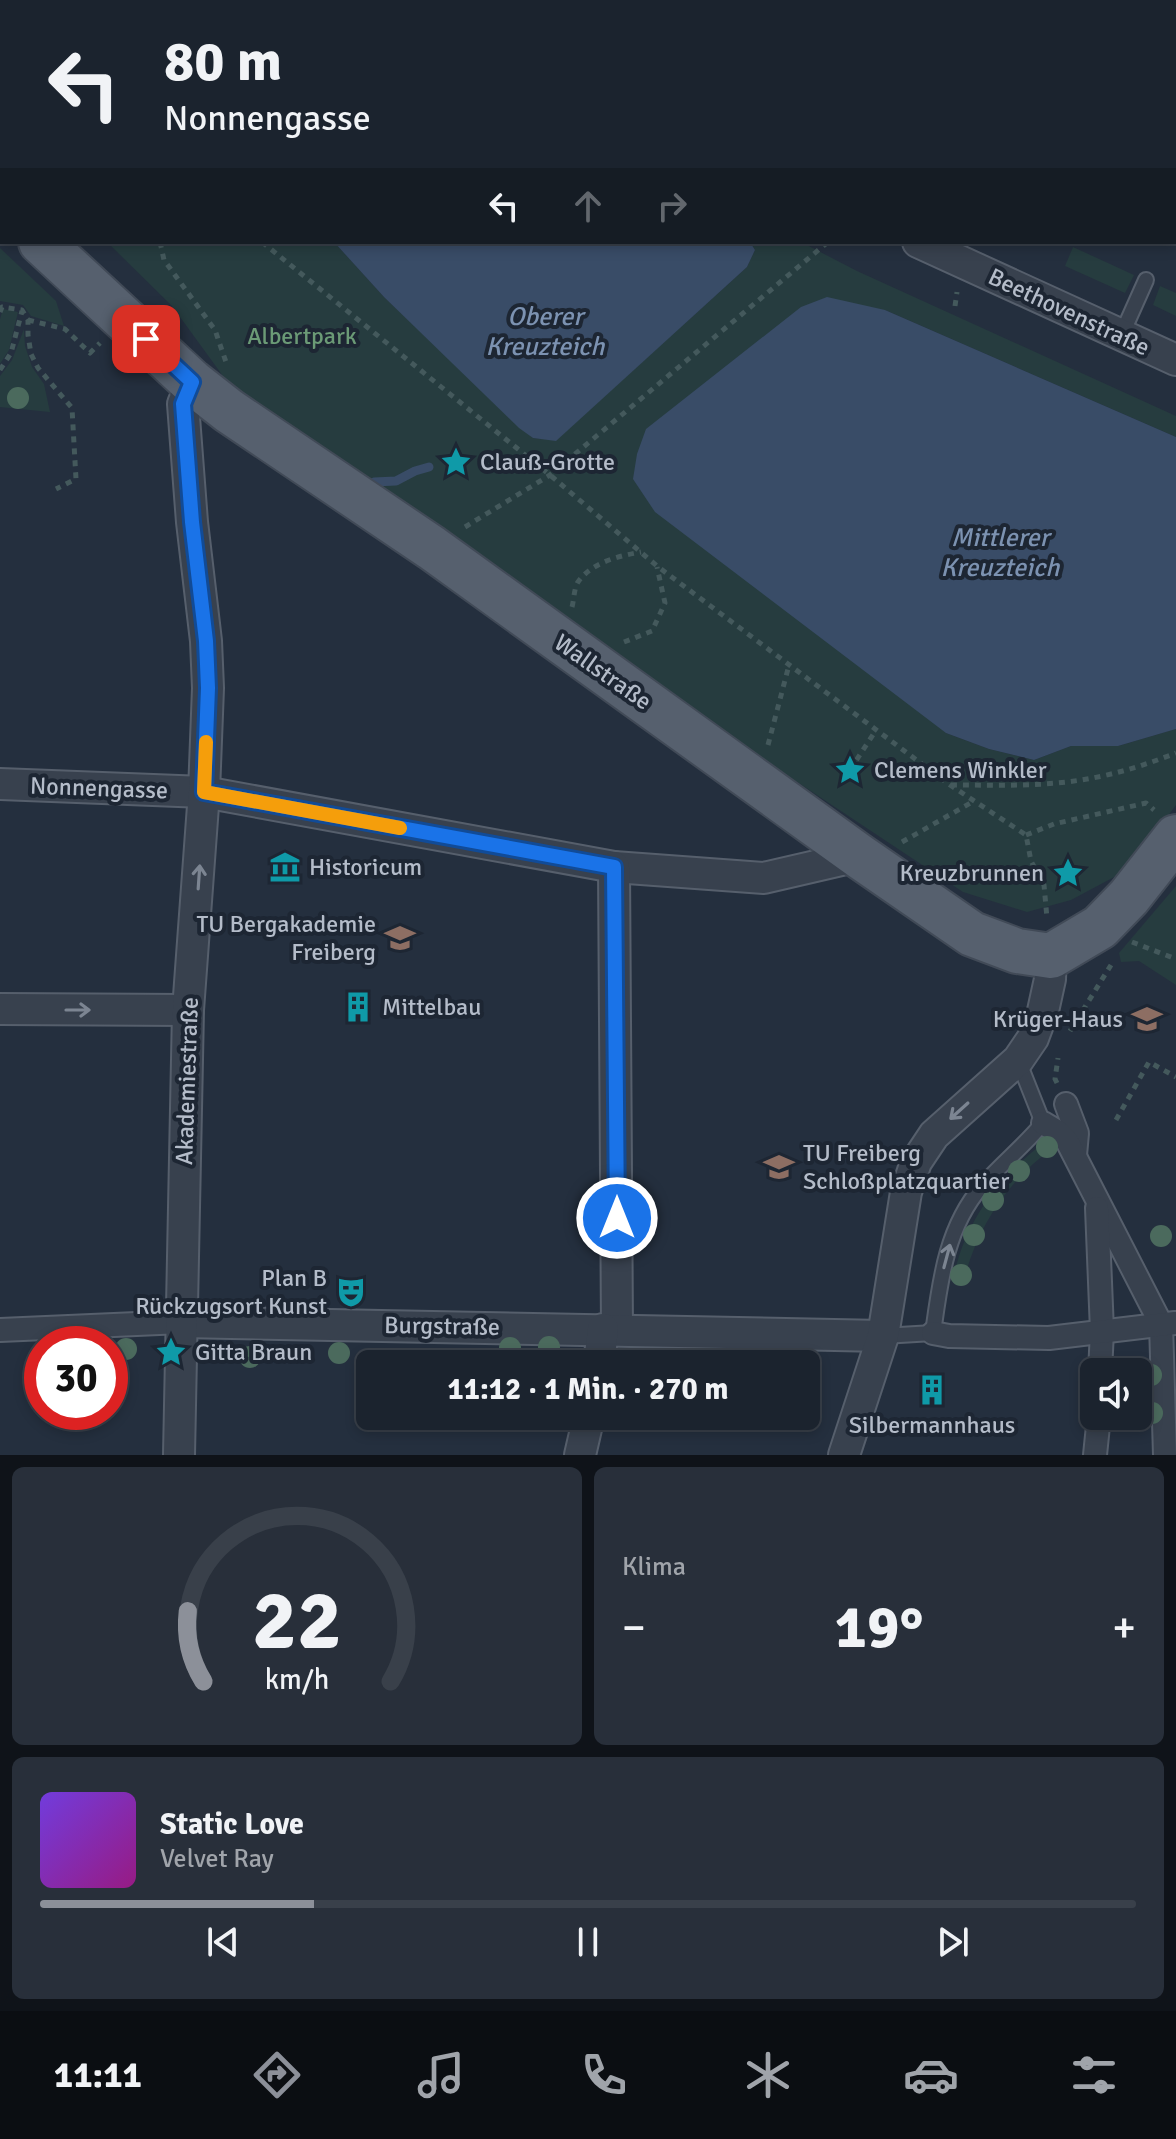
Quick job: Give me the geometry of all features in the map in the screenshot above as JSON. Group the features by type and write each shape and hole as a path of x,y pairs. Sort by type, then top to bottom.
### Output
{"main road":[{"name":"Wallstraße","path":"43,244 192,382 229,411 432,548 570,650 972,934 1017,951 1051,956"},
{"path":"1051,956 1100,927 1129,897 1168,826"}],"street":[{"name":"Beethovenstraße","path":"928,244 968,252 1121,336 1176,360"},
{"name":"Akademiestraße","path":"179,1455 188,1010 204,792 208,688 183,404 192,382"},
{"name":"Nonnengasse","path":"0,784 204,792 614,867 764,878 864,859"},
{"path":"603,1350 610,1329 614,867"},
{"path":"844,1455 883,1336 906,1192 916,1162 934,1135 1018,1060 1033,1038 1043,1011 1051,956"},
{"path":"0,1009 188,1010"},
{"path":"1066,1104 1077,1133 1075,1157"},
{"path":"1043,1123 1067,1141 1169,1324 1165,1455"},
{"path":"1097,1199 1101,1358"},
{"name":"Burgstraße","path":"0,1330 182,1322 883,1336"},
{"path":"941,1334 1049,1338 1169,1324"},
{"path":"580,1455 586,1430"},
{"path":"1095,1455 1098,1430"}],"lane":[{"path":"1121,336 1146,280"},
{"path":"883,1336 941,1334 940,1285 948,1248 963,1214 979,1189 1043,1123 1018,1060"}],"path":[{"path":"160,244 164,260 215,330 237,398 229,411"},
{"path":"264,244 550,475 657,566 950,785 1026,835 1031,861 1044,885 1051,956"},
{"path":"432,548 550,475 826,244"},
{"path":"1,308 22,310"},
{"path":"22,310 28,320 28,335 38,368 72,408 76,479 56,489"},
{"path":"0,370 11,353 22,310"},
{"path":"28,320 65,329 90,353 123,318"},
{"path":"571,612 577,583 595,566 618,556 641,552"},
{"path":"613,644 652,631 665,603 657,566"},
{"path":"761,784 789,665"},
{"path":"850,770 876,730"},
{"path":"950,785 1028,785 1088,779 1176,753"},
{"path":"864,859 974,801"},
{"path":"1026,835 1054,824 1146,803 1168,826"},
{"path":"1064,1043 1119,953"},
{"path":"1058,1056 1055,1079 1066,1104"},
{"path":"1116,1120 1149,1062 1176,1077"}],"green space":[{"name":"Albertpark","path":"109,244 336,244 384,297 533,438 556,440 747,267 755,250 751,244 805,244 857,271 1176,416 1176,437 885,310 946,733 989,749 1034,760 1071,746 1118,746 1176,729 1176,805 1140,854 1116,876 1071,900 1027,912 963,892 559,624 244,405 172,306"},
{"path":"1073,247 1134,275 1125,293 1065,266"},
{"path":"0,248 56,301 64,326 31,316 23,305 0,301"},
{"path":"1160,286 1176,293 1176,316 1153,305"},
{"path":"3,309 18,312 9,350 0,364 0,319"},
{"path":"24,329 25,346 32,367 44,384 50,412 0,407 0,376 12,360"},
{"path":"1176,886 1176,985 1139,961 1121,962 1119,953"},
{"path":"1048,1140 1053,1148 1021,1176 985,1225 963,1283 953,1281 965,1239 987,1201 1015,1168"}],"water":[{"name":"Oberer Kreuzteich","path":"336,244 751,244 755,250 747,267 556,441 533,438 519,428 384,297"},
{"name":"Mittlerer Kreuzteich","path":"827,297 885,310 1176,437 1176,729 1118,746 1071,746 1034,760 989,749 946,733 655,512 633,479 637,454 646,429 801,307"}],"waterway":[{"path":"374,482 396,481 429,467"}],"slow traffic":[{"path":"206,742 204,792 400,828"}],"place":[{"name":"Clauß-Grotte","path":"456,462"},
{"name":"Clemens Winkler","path":"850,770"},
{"name":"Historicum","path":"285,867"},
{"name":"Kreuzbrunnen","path":"1068,873"},
{"name":"TU Bergakademie Freiberg","path":"400,938"},
{"name":"Mittelbau","path":"358,1007"},
{"name":"Krüger-Haus","path":"1147,1019"},
{"name":"TU Freiberg Schloßplatzquartier","path":"779,1167"},
{"name":"Plan B Rückzugsort Kunst","path":"351,1292"},
{"name":"Gitta Braun","path":"171,1352"},
{"name":"Silbermannhaus","path":"932,1390"}],"route":[{"path":"146,339 192,382 183,404 192,522 206,641 208,688 204,792 614,867 617,1218"}]}
